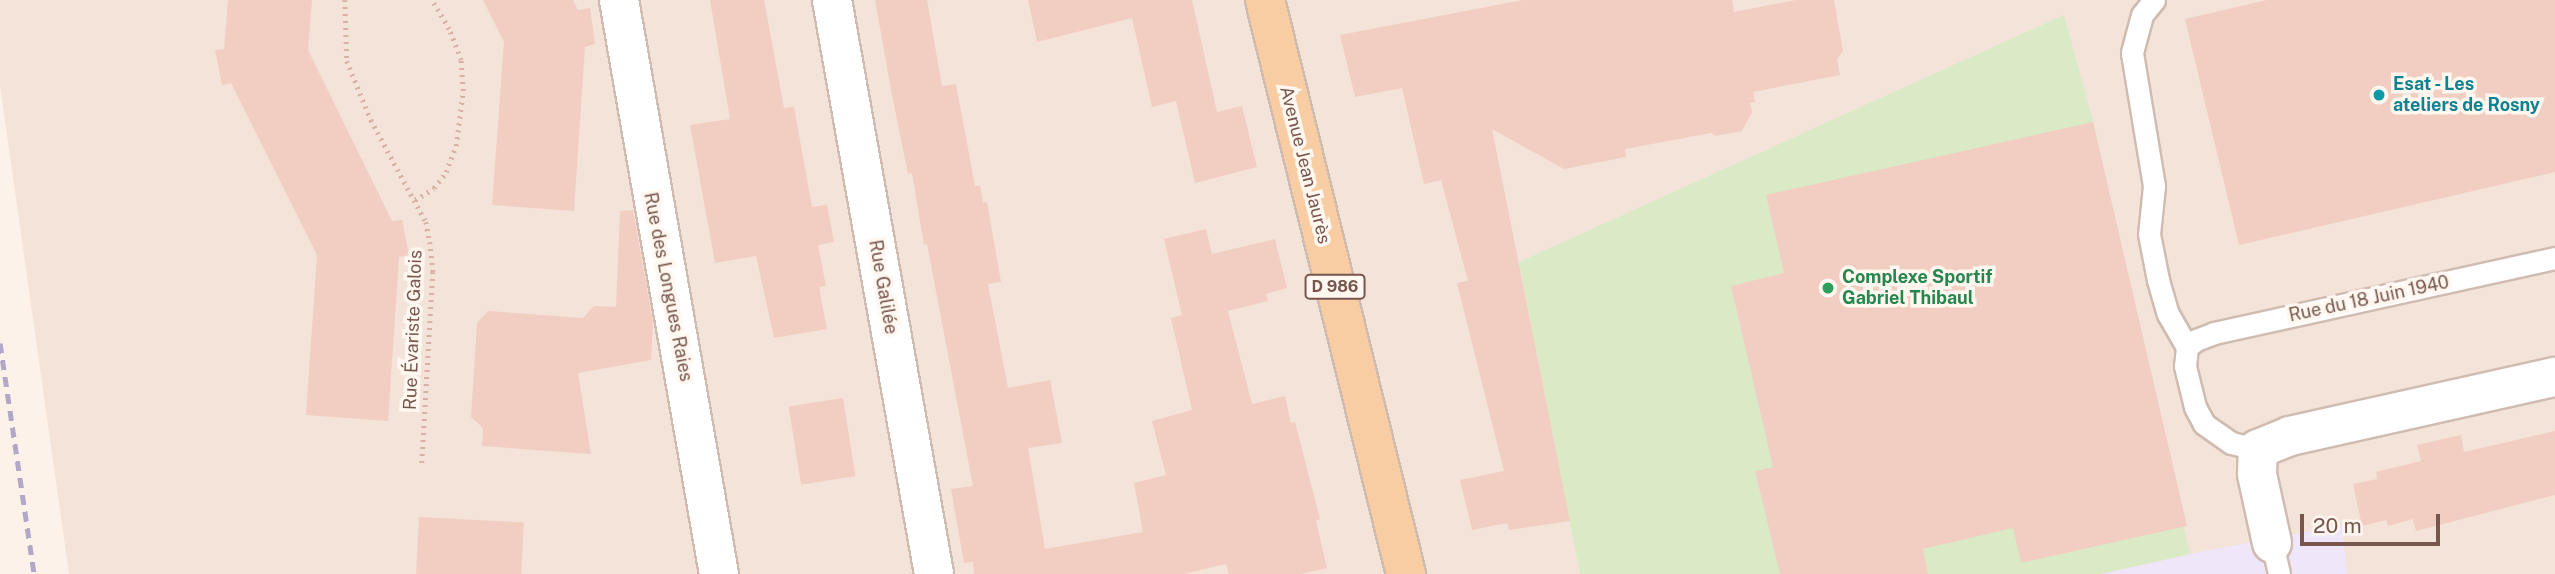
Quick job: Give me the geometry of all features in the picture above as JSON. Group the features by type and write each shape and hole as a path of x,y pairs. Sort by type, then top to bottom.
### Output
{"main road":[{"name":"Avenue Jean Jaurès","path":"1265,0 1406,574"}],"street":[{"name":"Rue des Longues Raies","path":"619,0 719,574"},
{"name":"Rue Galilée","path":"832,0 934,574"},
{"path":"2276,559 2257,474 2258,449 2290,436 2555,377"}],"lane":[{"path":"2154,0 2142,15 2132,53 2154,186 2149,234 2168,314 2187,348 2185,366 2195,407 2204,424 2231,443 2258,449"},
{"name":"Rue du 18 Juin 1940","path":"2187,348 2196,340 2214,333 2555,258"}],"path":[{"name":"Rue Évariste Galois","path":"345,0 347,61 371,120 426,222 433,272 422,464"},
{"path":"415,200 434,188 446,172 456,146 463,91 461,60 449,29 432,1"}],"shaded area":[{"path":"0,0 2555,0 2555,574 69,574 0,85"},
{"path":"2342,525 2347,574 2101,574 2190,554"}],"green space":[{"name":"Complexe Sportif Gabriel Thibaul","path":"2064,15 2092,117 2190,554 2101,574 1580,574 1519,262"}],"building":[{"path":"228,0 312,0 308,50 392,221 402,220 409,255 399,257 388,421 306,415 317,255 231,83 222,85 215,50 224,49"},
{"path":"483,0 573,0 578,10 590,8 595,44 585,47 574,211 492,205 504,42"},
{"path":"710,0 764,0 784,108 794,107 812,207 827,205 834,242 818,245 826,286 819,287 827,329 774,338 756,256 715,263 690,125 730,119"},
{"path":"875,0 927,0 942,86 956,84 975,186 980,186 983,203 987,202 1001,282 988,284 1008,388 1050,380 1062,443 1028,448 1045,549 1143,532 1134,483 1166,475 1152,421 1192,410 1171,318 1182,315 1164,239 1206,229 1212,254 1275,239 1287,288 1266,294 1268,301 1228,311 1252,404 1285,396 1291,423 1295,422 1320,519 1316,521 1327,568 1301,574 1229,574 1226,564 1183,574 974,574 973,562 964,563 951,489 973,486 927,244 924,245 912,173 908,174"},
{"path":"1028,0 1192,0 1217,112 1242,106 1257,167 1195,183 1176,101 1152,107 1132,18 1037,42"},
{"path":"1523,0 1732,0 1734,12 1796,0 1834,0 1843,51 1837,59 1840,75 1753,92 1755,102 1750,103 1752,112 1742,131 1715,136 1711,133 1625,149 1626,157 1564,169 1492,129 1570,521 1509,530 1507,523 1472,530 1460,480 1504,471 1457,283 1468,281 1441,180 1424,184 1402,88 1355,97 1340,35"},
{"name":"Esat - Les ateliers de Rosny","path":"2267,0 2555,0 2555,172 2239,245 2185,19"},
{"path":"2093,122 2187,526 2021,563 2013,528 1923,549 1928,574 1780,574 1755,471 1773,467 1731,286 1784,273 1766,195"},
{"path":"633,210 653,323 651,360 578,373 591,454 482,446 483,428 471,417 477,323 488,311 583,318 594,306 616,307 620,211"},
{"path":"843,398 855,476 801,485 789,407"},
{"path":"2555,431 2555,495 2416,531 2413,519 2388,526 2386,520 2362,526 2353,484 2377,479 2376,472 2421,461 2417,445 2461,435 2464,452"},
{"path":"419,517 524,522 521,574 416,574"}],"railway":[{"path":"0,343 34,574"}],"place":[{"name":"Esat - Les ateliers de Rosny","path":"2379,95"},
{"name":"Complexe Sportif Gabriel Thibaul","path":"1828,288"}]}
